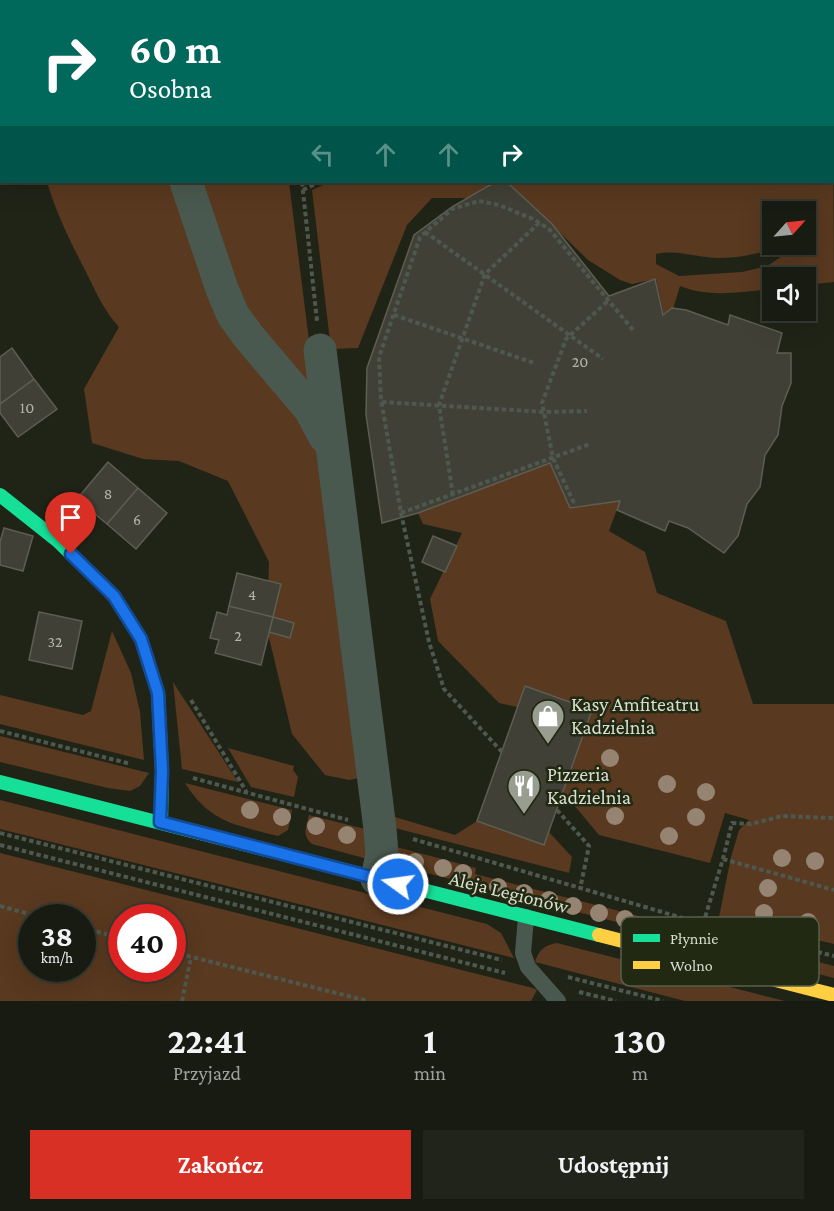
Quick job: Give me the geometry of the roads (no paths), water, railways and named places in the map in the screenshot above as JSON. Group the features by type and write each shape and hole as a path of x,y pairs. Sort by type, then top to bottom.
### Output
{"street":[{"path":"186,183 233,315 310,409 332,452"},
{"path":"320,350 380,830 382,854 377,879"},
{"path":"0,495 58,541 114,596 141,639 158,693 162,771 160,822"},
{"name":"Aleja Legionów","path":"0,782 621,941"},
{"name":"Aleja Legionów","path":"798,986 834,995"}],"lane":[{"path":"526,917 523,953 528,967 558,1001"}],"place":[{"name":"Kasy Amfiteatru Kadzielnia","path":"548,745"},
{"name":"Pizzeria Kadzielnia","path":"524,815"}]}
